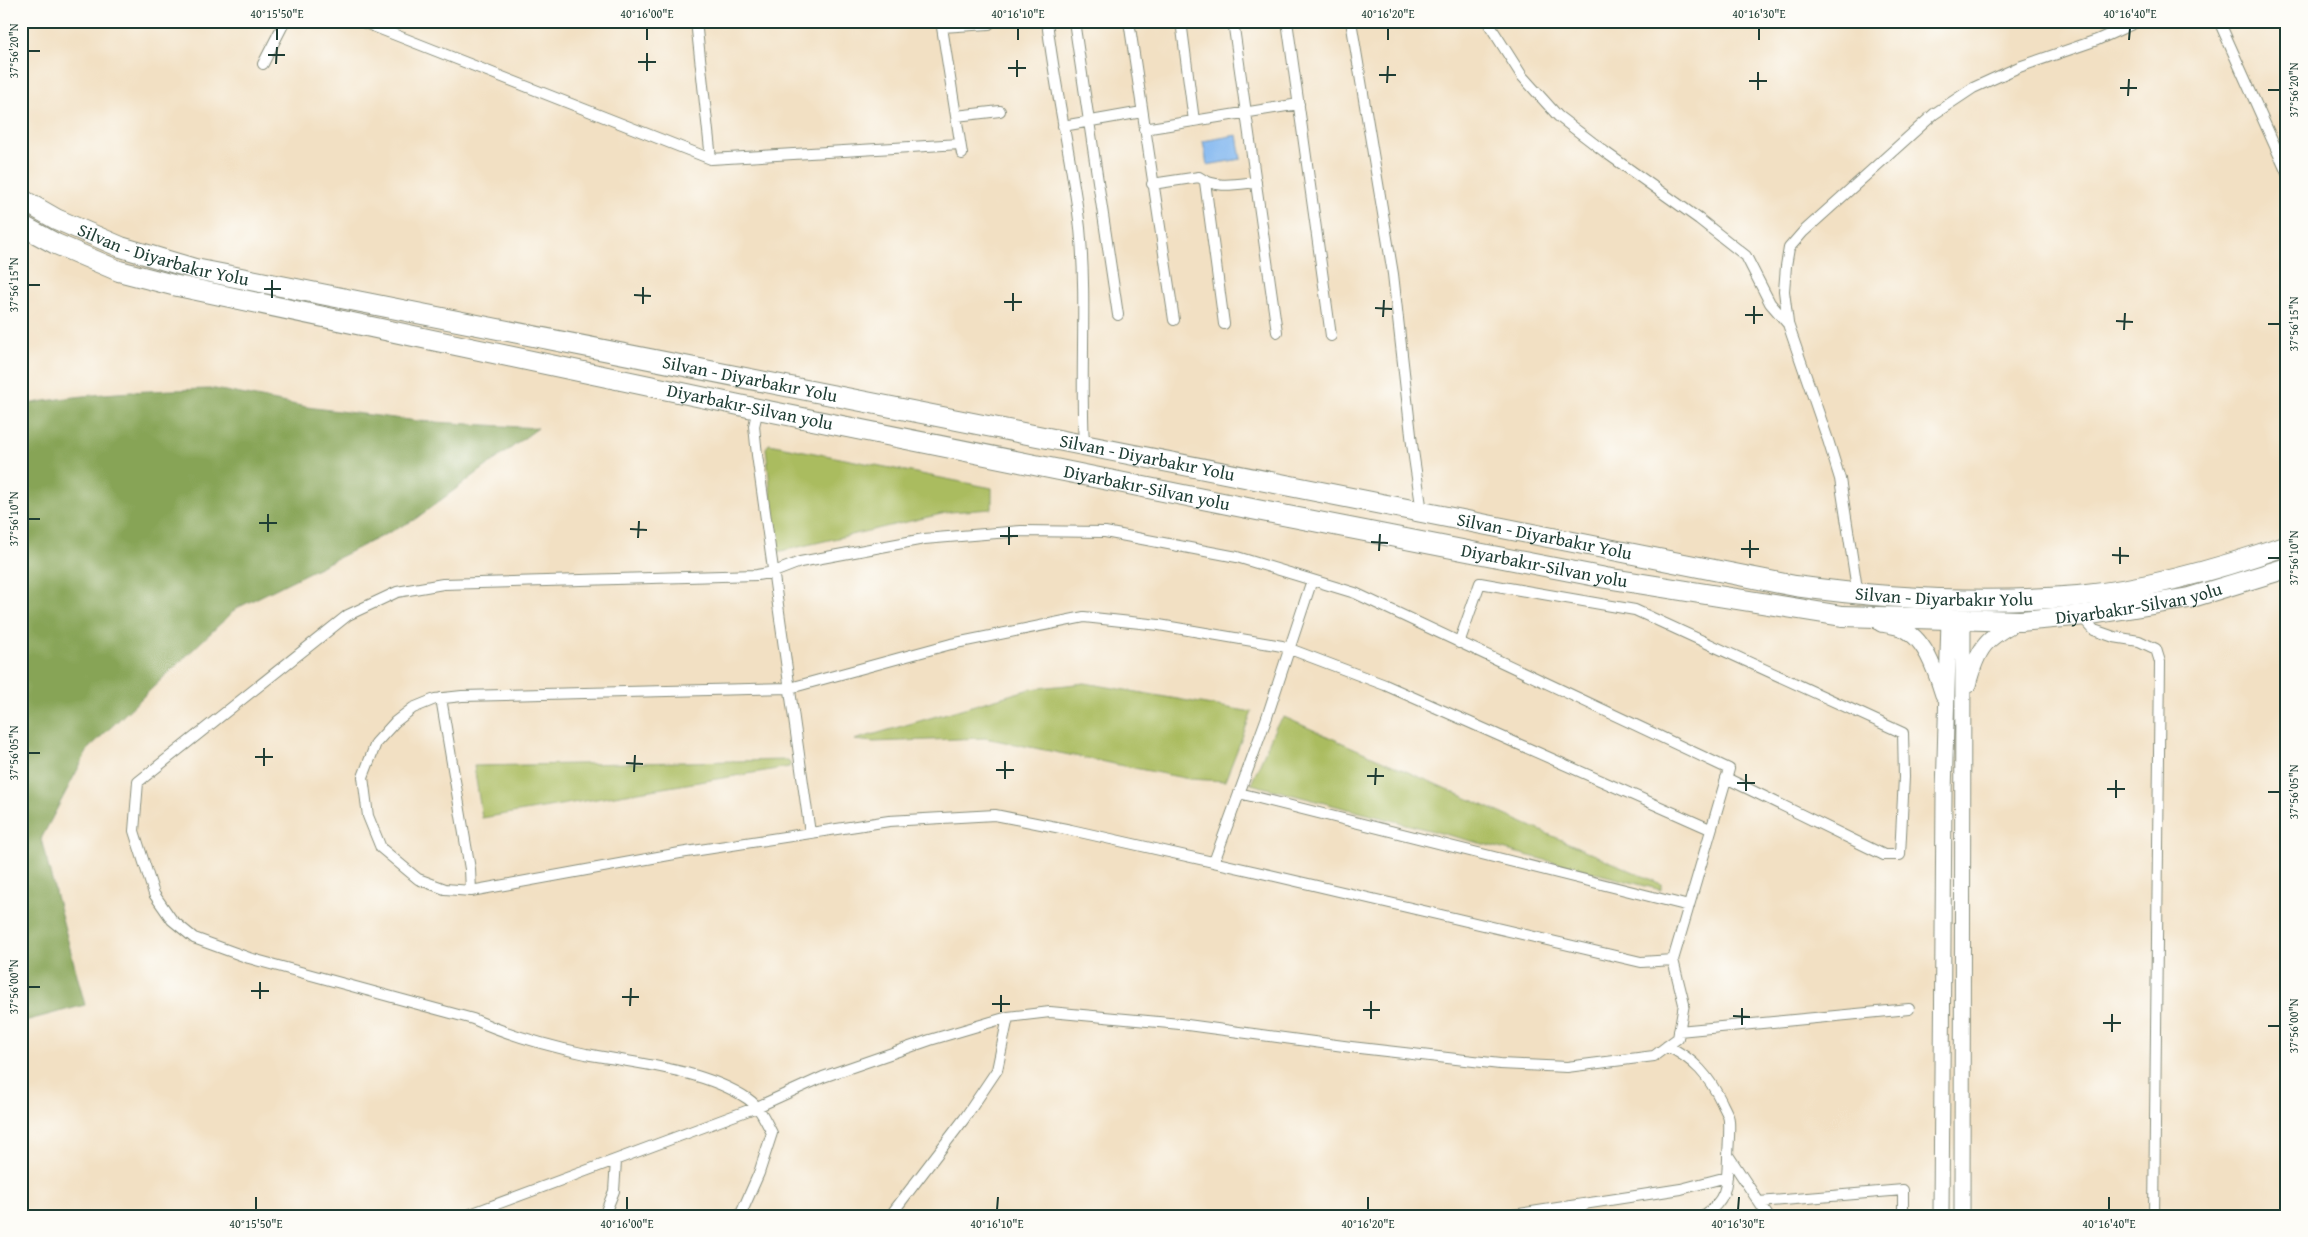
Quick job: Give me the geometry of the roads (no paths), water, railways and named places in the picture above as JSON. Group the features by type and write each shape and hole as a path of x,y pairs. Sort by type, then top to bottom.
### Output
{"highway":[{"name":"Silvan - Diyarbakır Yolu","path":"21,199 56,219 121,247 195,269 1795,586 1858,595 1981,599 2078,596 2138,587 2198,574 2287,545"},
{"name":"Diyarbakır-Silvan yolu","path":"21,225 56,244 119,271 164,283 758,409 1606,578 1842,616 2020,621 2081,616 2189,598 2287,568"}],"street":[{"path":"263,64 285,21"},
{"path":"360,21 711,159 961,149 942,24 989,24"},
{"path":"696,21 711,159"},
{"path":"1047,21 1080,227 1084,285 1081,394 1084,445"},
{"path":"1074,21 1118,315"},
{"path":"1129,21 1152,184 1174,320"},
{"path":"1181,21 1194,120"},
{"path":"1233,21 1278,332"},
{"path":"1287,21 1331,336"},
{"path":"1351,21 1393,274 1412,444 1422,512"},
{"path":"1488,21 1522,76 1558,116 1746,256 1770,302 1788,324"},
{"path":"1858,595 1840,479 1788,324 1784,291 1789,248 1803,232 1934,114 1981,85 2019,67 2097,40 2139,21"},
{"path":"2219,21 2287,173"},
{"path":"1144,129 1300,104"},
{"path":"956,116 1000,110"},
{"path":"1063,126 1088,120 1142,112"},
{"path":"1152,184 1199,176 1205,182 1216,185 1256,182"},
{"path":"1205,182 1224,324"},
{"path":"758,409 754,426 810,833"},
{"path":"465,1216 758,1107 822,1077 930,1040 1008,1017 1050,1012 1161,1022 1371,1050 1500,1064 1567,1067 1654,1056 1678,1038 1684,1004 1673,960 1729,769 1355,593 1237,557 1105,532 1030,531 924,539 800,562 774,572 757,575 452,584 397,592 348,614 138,782 134,831 154,894 172,920 194,938 249,958 473,1019 504,1033 585,1053 642,1063 715,1083 747,1098 758,1107 772,1133 759,1173 740,1216"},
{"path":"1214,862 1290,649 1312,580"},
{"path":"1459,642 1480,583 1635,610 1903,733 1904,778 1900,855 1884,855 1726,778"},
{"path":"1842,616 1902,628 1916,640 1926,653 1938,677 1946,706"},
{"path":"2081,616 2094,630 2114,637 2139,641 2156,649 2160,662 2154,1216"},
{"path":"1673,960 1641,962 1214,862 994,815 904,820 671,855 472,891 445,889 418,879 381,848 368,816 363,777 376,743 395,722 413,708 441,698 547,693 651,693 790,688 951,644 1084,617 1159,625 1290,649 1385,685 1710,829"},
{"path":"1941,1216 1946,706 1956,620"},
{"path":"1956,620 1962,709 1964,833 1962,1216"},
{"path":"1962,709 1974,661 1994,634 2020,621"},
{"path":"441,698 470,869 472,891"},
{"path":"1239,793 1689,906"},
{"path":"1679,1030 1909,1009"},
{"path":"890,1216 964,1119 997,1070 1008,1017"},
{"path":"1667,1046 1686,1055 1713,1084 1729,1118 1727,1177 1724,1195 1719,1204 1703,1216"},
{"path":"1728,1155 1768,1216"},
{"path":"604,1216 614,1191 616,1161"},
{"path":"1506,1216 1681,1189 1727,1177"},
{"path":"1759,1202 1902,1190 1903,1216"},
{"path":"1570,1216 1589,1202"}],"water":[{"path":"1237,135 1241,159 1207,165 1203,141"}]}
